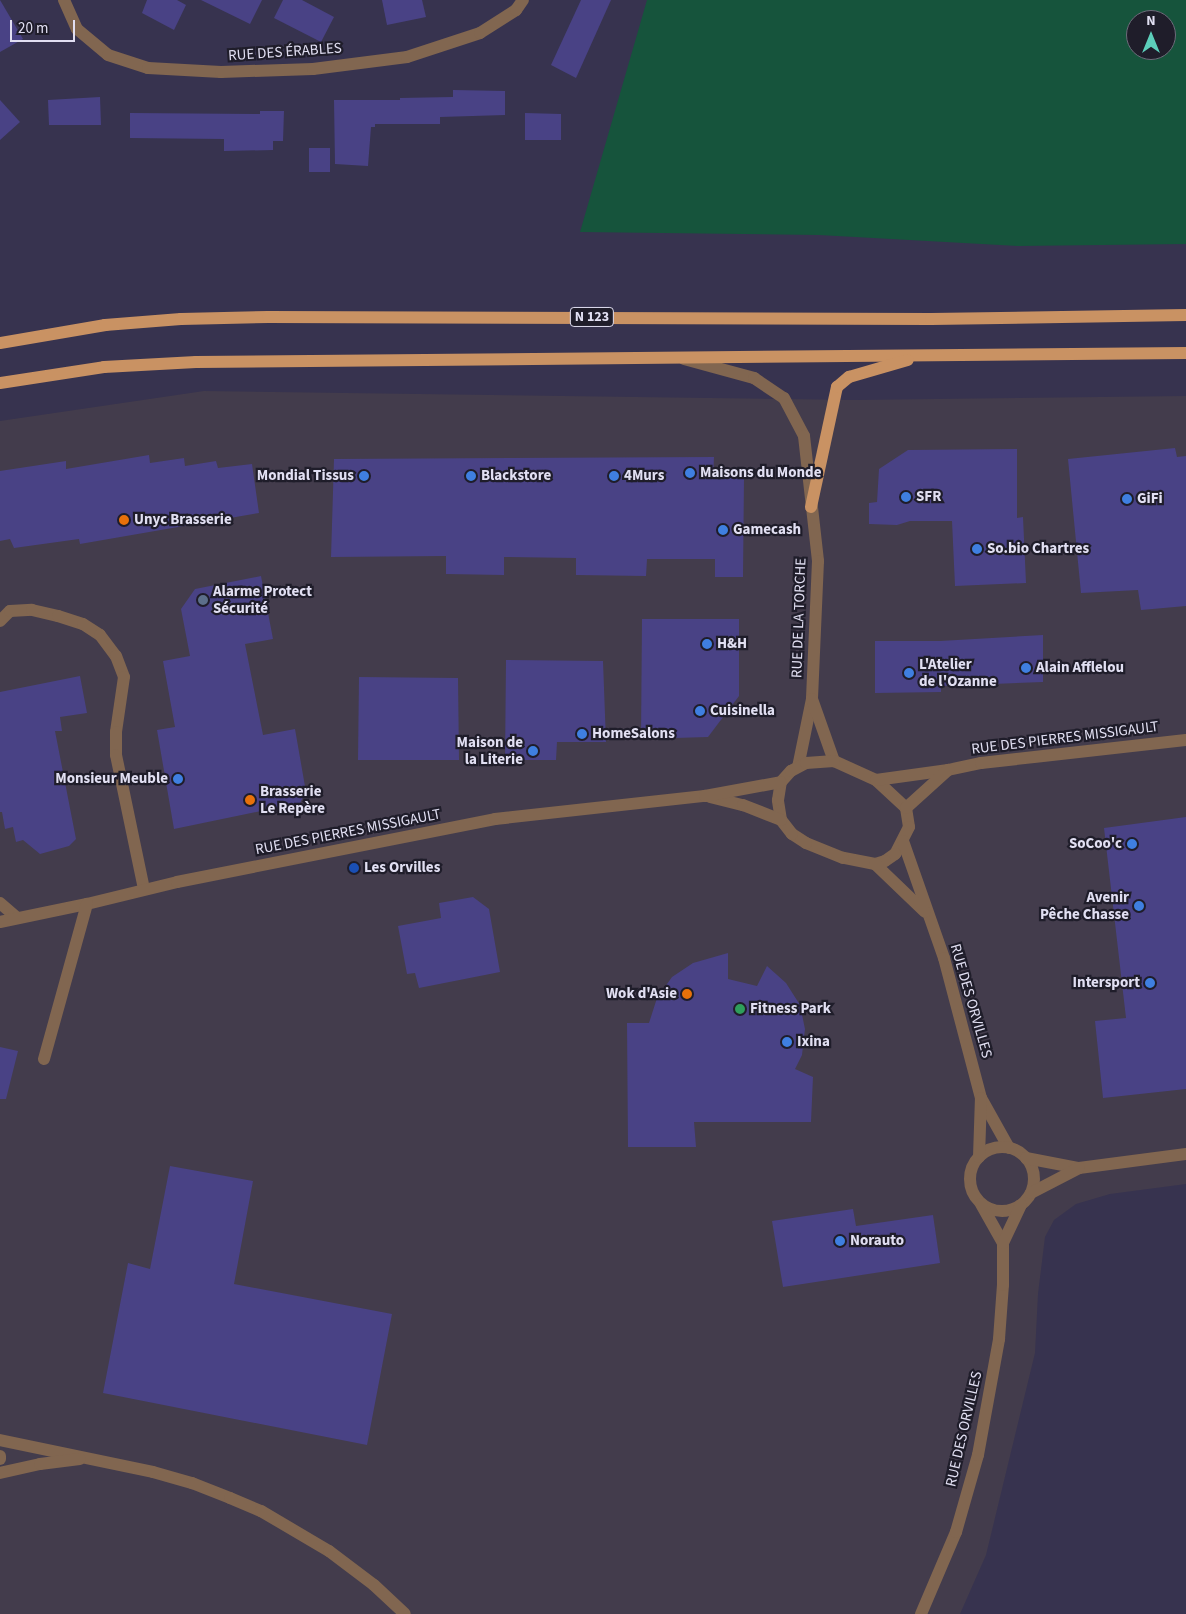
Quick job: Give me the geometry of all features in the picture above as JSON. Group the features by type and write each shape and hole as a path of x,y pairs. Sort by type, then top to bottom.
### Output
{"main road":[{"name":"N 123","path":"0,343 105,325 181,319 268,317 931,319 1186,315"},
{"path":"2,383 104,367 196,362 674,356 1186,353"},
{"path":"811,507 837,387 849,377 926,356"}],"street":[{"name":"RUE DES ÉRABLES","path":"64,0 77,29 108,55 148,68 221,72 313,69 407,57 480,33 516,10 523,0"},
{"name":"RUE DE LA TORCHE","path":"674,356 754,378 784,398 804,436 818,561 812,699"},
{"path":"0,621 10,611 32,610 58,616 83,624 100,635 116,656 124,677 116,732 116,755 144,889"},
{"path":"812,699 834,761"},
{"path":"798,767 812,699"},
{"name":"RUE DES PIERRES MISSIGAULT","path":"876,780 948,770 981,763 1186,740"},
{"path":"834,761 876,780 906,808 909,827 895,854 885,861 875,864 843,858 806,843 792,834 781,820 778,800 781,782 791,771 806,763 834,761"},
{"path":"906,808 948,770"},
{"name":"RUE DES PIERRES MISSIGAULT","path":"0,922 88,904 144,889 496,819 705,796 781,782"},
{"name":"RUE DES PIERRES MISSIGAULT","path":"705,796 743,805 781,820"},
{"name":"RUE DES ORVILLES","path":"903,841 944,958 981,1098 1009,1148"},
{"name":"RUE DES ORVILLES","path":"875,864 927,914"},
{"path":"0,903 18,918"},
{"path":"44,1059 88,904"},
{"name":"RUE DES ORVILLES","path":"979,1157 981,1098"},
{"path":"1079,1168 1031,1193 1021,1205 1014,1209 997,1211 981,1204 972,1191 970,1183 973,1164 979,1157 993,1149 1009,1148 1026,1158 1079,1168 1186,1154"},
{"path":"1026,1158 1033,1171 1031,1193"},
{"name":"RUE DES ORVILLES","path":"981,1204 1003,1243"},
{"name":"RUE DES ORVILLES","path":"920,1614 956,1532 978,1455 999,1339 1003,1285 1003,1243 1021,1205"},
{"path":"0,1440 185,1481 261,1511 329,1551 374,1585 405,1614"},
{"path":"0,1473 40,1464 87,1458"}],"shaded area":[{"path":"204,391 855,400 1186,396 1186,1184 1110,1194 1076,1204 1054,1220 1045,1237 1038,1294 1035,1353 986,1555 960,1614 0,1614 0,421"}],"green space":[{"path":"647,0 1186,0 1186,244 1018,246 819,235 580,232"}],"building":[{"path":"0,0 23,39 0,52"},
{"path":"147,0 177,0 186,5 174,30 142,13"},
{"path":"201,0 262,0 250,24"},
{"path":"283,0 302,0 334,17 321,42 274,18"},
{"path":"382,0 422,0 426,17 387,25"},
{"path":"581,0 611,0 576,78 551,65"},
{"path":"453,90 505,91 505,115 440,117 440,124 375,124 375,127 371,127 368,166 335,164 334,100 400,100 400,98 453,97"},
{"path":"100,97 101,125 49,125 48,100"},
{"path":"0,100 20,122 0,140"},
{"path":"260,111 284,111 283,141 273,141 273,150 224,151 224,139 130,138 130,113 260,114"},
{"path":"525,113 561,114 561,140 525,140"},
{"path":"309,148 330,148 330,172 309,172"},
{"name":"GiFi","path":"1175,448 1177,457 1186,456 1186,606 1141,610 1138,590 1081,593 1068,459"},
{"path":"1017,449 1017,518 1023,517 1026,583 955,586 952,521 910,521 897,525 869,524 869,503 877,502 879,469 908,450"},
{"path":"149,455 150,463 184,458 185,466 216,461 218,468 252,464 259,513 80,544 79,539 14,548 10,539 0,541 0,471 66,461 66,469"},
{"path":"714,457 713,478 744,478 743,577 715,577 715,559 647,559 646,576 576,575 576,558 504,557 504,575 446,574 446,556 331,557 334,459"},
{"path":"261,576 273,639 245,644 263,735 295,729 306,792 300,803 174,829 157,730 175,727 163,661 190,656 181,609 195,589"},
{"path":"642,619 739,619 739,696 708,737 641,739"},
{"path":"1043,635 1043,682 941,686 941,692 875,693 875,641 940,641"},
{"path":"506,660 603,661 606,742 557,742 556,760 505,760"},
{"path":"80,676 87,713 60,717 62,731 55,731 76,839 69,846 40,854 23,840 16,842 13,827 5,829 2,812 0,812 0,692"},
{"path":"359,677 458,678 459,760 358,760"},
{"path":"1186,817 1186,1089 1103,1098 1095,1021 1126,1018 1104,828"},
{"path":"473,897 489,909 500,972 419,988 415,973 407,974 398,926 441,918 439,903"},
{"path":"728,953 728,979 757,986 767,966 786,983 800,1005 805,1029 802,1055 795,1069 813,1077 811,1122 694,1122 696,1147 628,1147 627,1023 649,1023 657,998 672,977 693,963"},
{"path":"0,1047 18,1051 6,1099 0,1099"},
{"path":"170,1166 253,1181 234,1284 392,1314 367,1445 103,1393 128,1263 150,1269"},
{"path":"853,1209 856,1226 933,1215 940,1263 783,1287 772,1221"}],"place":[{"name":"Maisons du Monde","path":"690,473"},
{"name":"Mondial Tissus","path":"364,476"},
{"name":"Blackstore","path":"471,476"},
{"name":"4Murs","path":"614,476"},
{"name":"SFR","path":"906,497"},
{"name":"GiFi","path":"1127,499"},
{"name":"Unyc Brasserie","path":"124,520"},
{"name":"Gamecash","path":"723,530"},
{"name":"So.bio Chartres","path":"977,549"},
{"name":"Alarme Protect Sécurité","path":"203,600"},
{"name":"H&H","path":"707,644"},
{"name":"Alain Afflelou","path":"1026,668"},
{"name":"L'Atelier de l'Ozanne","path":"909,673"},
{"name":"Cuisinella","path":"700,711"},
{"name":"HomeSalons","path":"582,734"},
{"name":"Maison de la Literie","path":"533,751"},
{"name":"Monsieur Meuble","path":"178,779"},
{"name":"Brasserie Le Repère","path":"250,800"},
{"name":"SoCoo'c","path":"1132,844"},
{"name":"Les Orvilles","path":"354,868"},
{"name":"Avenir Pêche Chasse","path":"1139,906"},
{"name":"Intersport","path":"1150,983"},
{"name":"Wok d'Asie","path":"687,994"},
{"name":"Fitness Park","path":"740,1009"},
{"name":"Ixina","path":"787,1042"},
{"name":"Norauto","path":"840,1241"}]}
